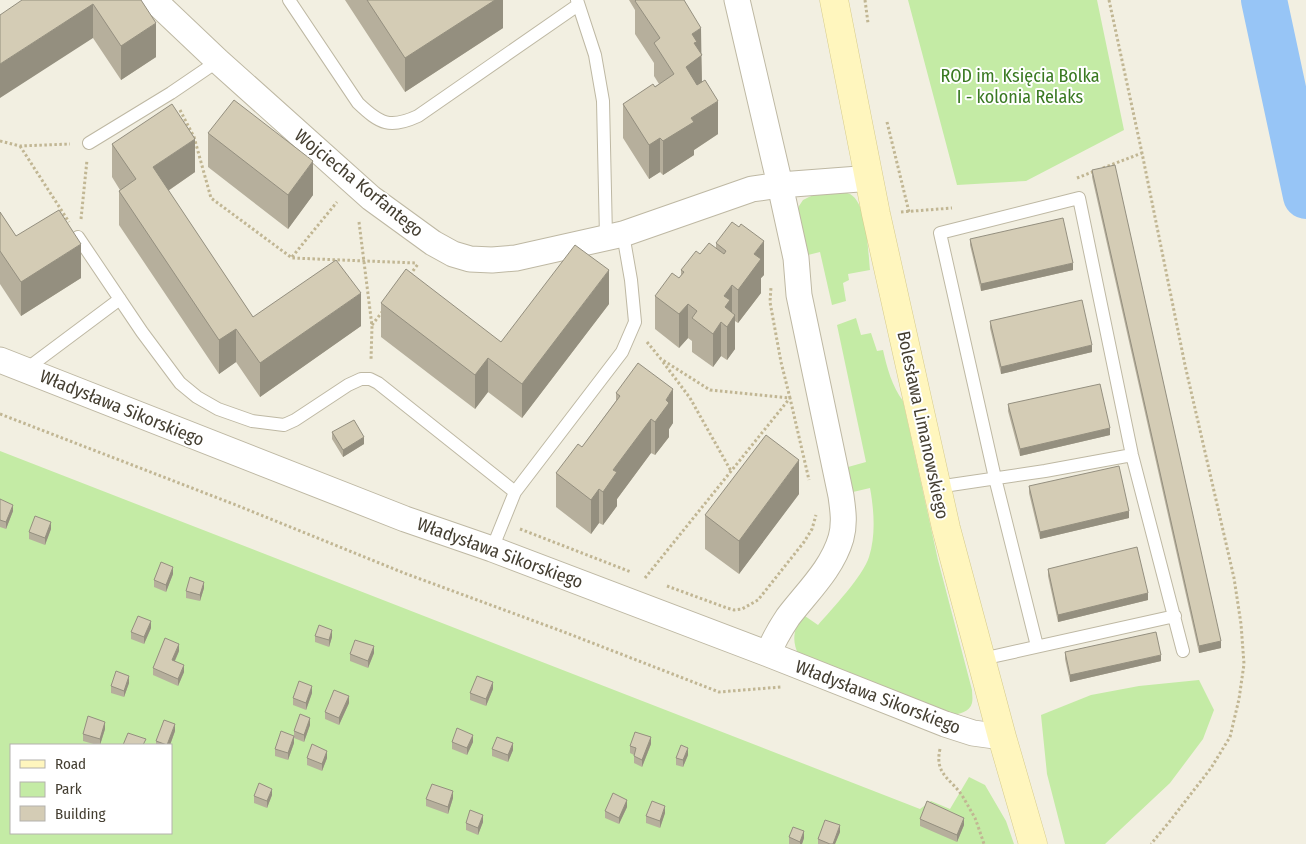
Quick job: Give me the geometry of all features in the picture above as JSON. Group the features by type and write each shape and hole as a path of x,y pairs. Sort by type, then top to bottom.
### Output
{"main road":[{"name":"Bolesława Limanowskiego","path":"834,0 876,214 946,528 1033,844"}],"street":[{"path":"737,0 796,258 799,295 844,516 841,536 834,555 826,569 787,618 774,638 768,654"},
{"name":"Wojciecha Korfantego","path":"161,2 218,61 371,198 433,243 453,254 470,259 516,258 614,236 752,189 869,177"},
{"name":"Władysława Sikorskiego","path":"0,360 405,519 492,549 768,654 945,724 973,733 1002,737"}],"lane":[{"path":"289,0 358,104 380,121 391,123 405,122 418,116 578,2 595,55 603,101 614,236 631,280 636,322 622,352 516,492 492,549"},
{"path":"89,143 172,93 218,61"},
{"path":"1037,646 995,478 940,233 1079,198 1132,455 1184,651"},
{"path":"78,237 142,332 180,384 197,398 218,409 252,421 284,425 295,420 348,385 361,379 370,379 378,383 516,492"},
{"path":"25,370 120,299"},
{"path":"937,487 1045,471 1132,455"},
{"path":"982,659 1175,616"}],"path":[{"path":"865,0 868,27"},
{"path":"1109,0 1185,365 1234,578 1242,624 1244,664 1230,737 1212,768 1151,844"},
{"path":"172,93 194,137 211,198 292,258 419,263"},
{"path":"887,120 909,212"},
{"path":"0,141 20,146 89,143 78,237"},
{"path":"20,146 78,237"},
{"path":"1071,180 1142,153"},
{"path":"292,258 342,197"},
{"path":"876,214 953,208"},
{"path":"358,213 372,326 370,379"},
{"path":"411,258 419,263"},
{"path":"407,278 419,263"},
{"path":"772,284 770,302 781,362 811,486"},
{"path":"372,326 384,310"},
{"path":"636,322 648,343 690,398 731,471"},
{"path":"661,360 710,390 790,398"},
{"path":"504,522 645,578 790,398"},
{"path":"0,414 236,505 404,573 719,692 783,687"},
{"path":"664,585 727,608 734,610 742,609 758,600 804,542 812,529 816,512"},
{"path":"945,724 939,754 940,768 946,779 961,794 975,817 984,844"}],"green space":[{"name":"ROD im. Księcia Bolka I - kolonia Relaks","path":"908,0 1097,0 1124,130 1026,181 957,185"},
{"path":"846,193 856,199 860,207 866,228 870,270 848,274 849,280 843,283 846,301 832,305 820,252 804,256 797,212 803,200 816,194"},
{"path":"856,318 861,335 871,333 877,351 883,350 890,377 903,401 938,560 972,690 971,706 961,713 951,715 799,656 795,645 795,630 802,614 818,625 866,565 873,540 874,522 870,488 853,492 848,467 866,462 837,325"},
{"path":"0,451 920,809 931,801 950,809 969,777 985,785 1006,821 1014,844 0,844"},
{"path":"1199,680 1214,710 1203,739 1170,783 1105,844 1065,844 1047,774 1041,715 1091,695 1139,686"}],"building":[{"path":"22,0 141,0 156,23 121,46 93,4 0,64 0,15"},
{"path":"367,0 495,0 405,58"},
{"path":"636,0 684,0 701,28 692,34 697,42 694,43 702,55 686,67 697,85 705,80 718,101 691,118 694,122 663,141 660,138 649,145 623,104 653,84 655,87 674,74 654,43 660,38"},
{"path":"234,100 313,161 288,195 208,133"},
{"path":"172,104 195,139 153,167 253,317 336,260 361,293 260,363 236,329 219,340 119,191 136,179 112,144"},
{"path":"1115,165 1221,641 1199,646 1092,170"},
{"path":"59,210 81,244 21,282 0,251 0,212 16,236"},
{"path":"1063,218 1073,263 981,284 970,239"},
{"path":"732,222 739,227 741,224 764,241 754,254 761,259 738,290 732,285 724,296 730,300 725,307 735,315 727,327 721,322 713,334 692,318 697,311 688,304 679,314 655,296 672,273 679,278 684,272 681,270 696,251 700,254 709,243 724,254 726,251 716,243"},
{"path":"575,245 609,270 522,384 488,358 475,375 381,303 406,269 501,342"},
{"path":"1082,300 1092,345 1001,367 990,321"},
{"path":"638,363 673,389 666,400 669,403 655,422 651,419 613,470 617,472 603,492 599,489 591,500 556,473 578,444 582,447 620,396 616,393"},
{"path":"1100,384 1110,428 1020,449 1008,404"},
{"path":"354,420 364,437 343,450 332,432"},
{"path":"766,435 799,460 739,541 705,515"},
{"path":"1119,466 1129,511 1040,532 1029,486"},
{"path":"0,499 13,505 6,522 0,520"},
{"path":"35,516 51,522 45,538 29,532"},
{"path":"1137,547 1148,593 1058,615 1048,569"},
{"path":"161,562 173,567 166,585 154,580"},
{"path":"190,577 204,582 200,595 186,591"},
{"path":"138,616 151,621 144,637 131,632"},
{"path":"319,625 332,630 329,640 315,636"},
{"path":"1156,632 1161,655 1070,675 1065,652"},
{"path":"165,638 179,644 172,660 184,665 178,679 153,668"},
{"path":"355,640 374,646 368,661 350,654"},
{"path":"116,671 129,676 124,691 111,686"},
{"path":"477,676 493,682 486,699 470,693"},
{"path":"299,681 312,686 306,703 293,698"},
{"path":"334,690 349,696 339,718 325,712"},
{"path":"300,714 310,718 304,735 294,731"},
{"path":"88,716 105,722 100,739 83,734"},
{"path":"164,720 175,724 167,744 156,741"},
{"path":"457,728 473,735 467,748 452,742"},
{"path":"281,731 294,736 288,753 275,749"},
{"path":"635,732 651,737 642,760 634,756 636,748 630,746"},
{"path":"128,733 146,739 144,744 123,744"},
{"path":"497,737 513,743 508,755 492,749"},
{"path":"312,744 327,751 322,764 307,758"},
{"path":"681,745 688,748 683,760 676,758"},
{"path":"259,783 272,789 267,801 254,796"},
{"path":"432,784 453,791 448,807 426,799"},
{"path":"613,793 627,800 619,818 605,811"},
{"path":"652,801 665,806 660,821 646,816"},
{"path":"927,801 964,818 957,835 920,819"},
{"path":"470,810 483,815 478,828 466,823"},
{"path":"825,820 840,825 833,844 818,839"},
{"path":"793,827 804,831 800,842 789,837"}],"waterway":[{"path":"1264,0 1306,196"}]}
